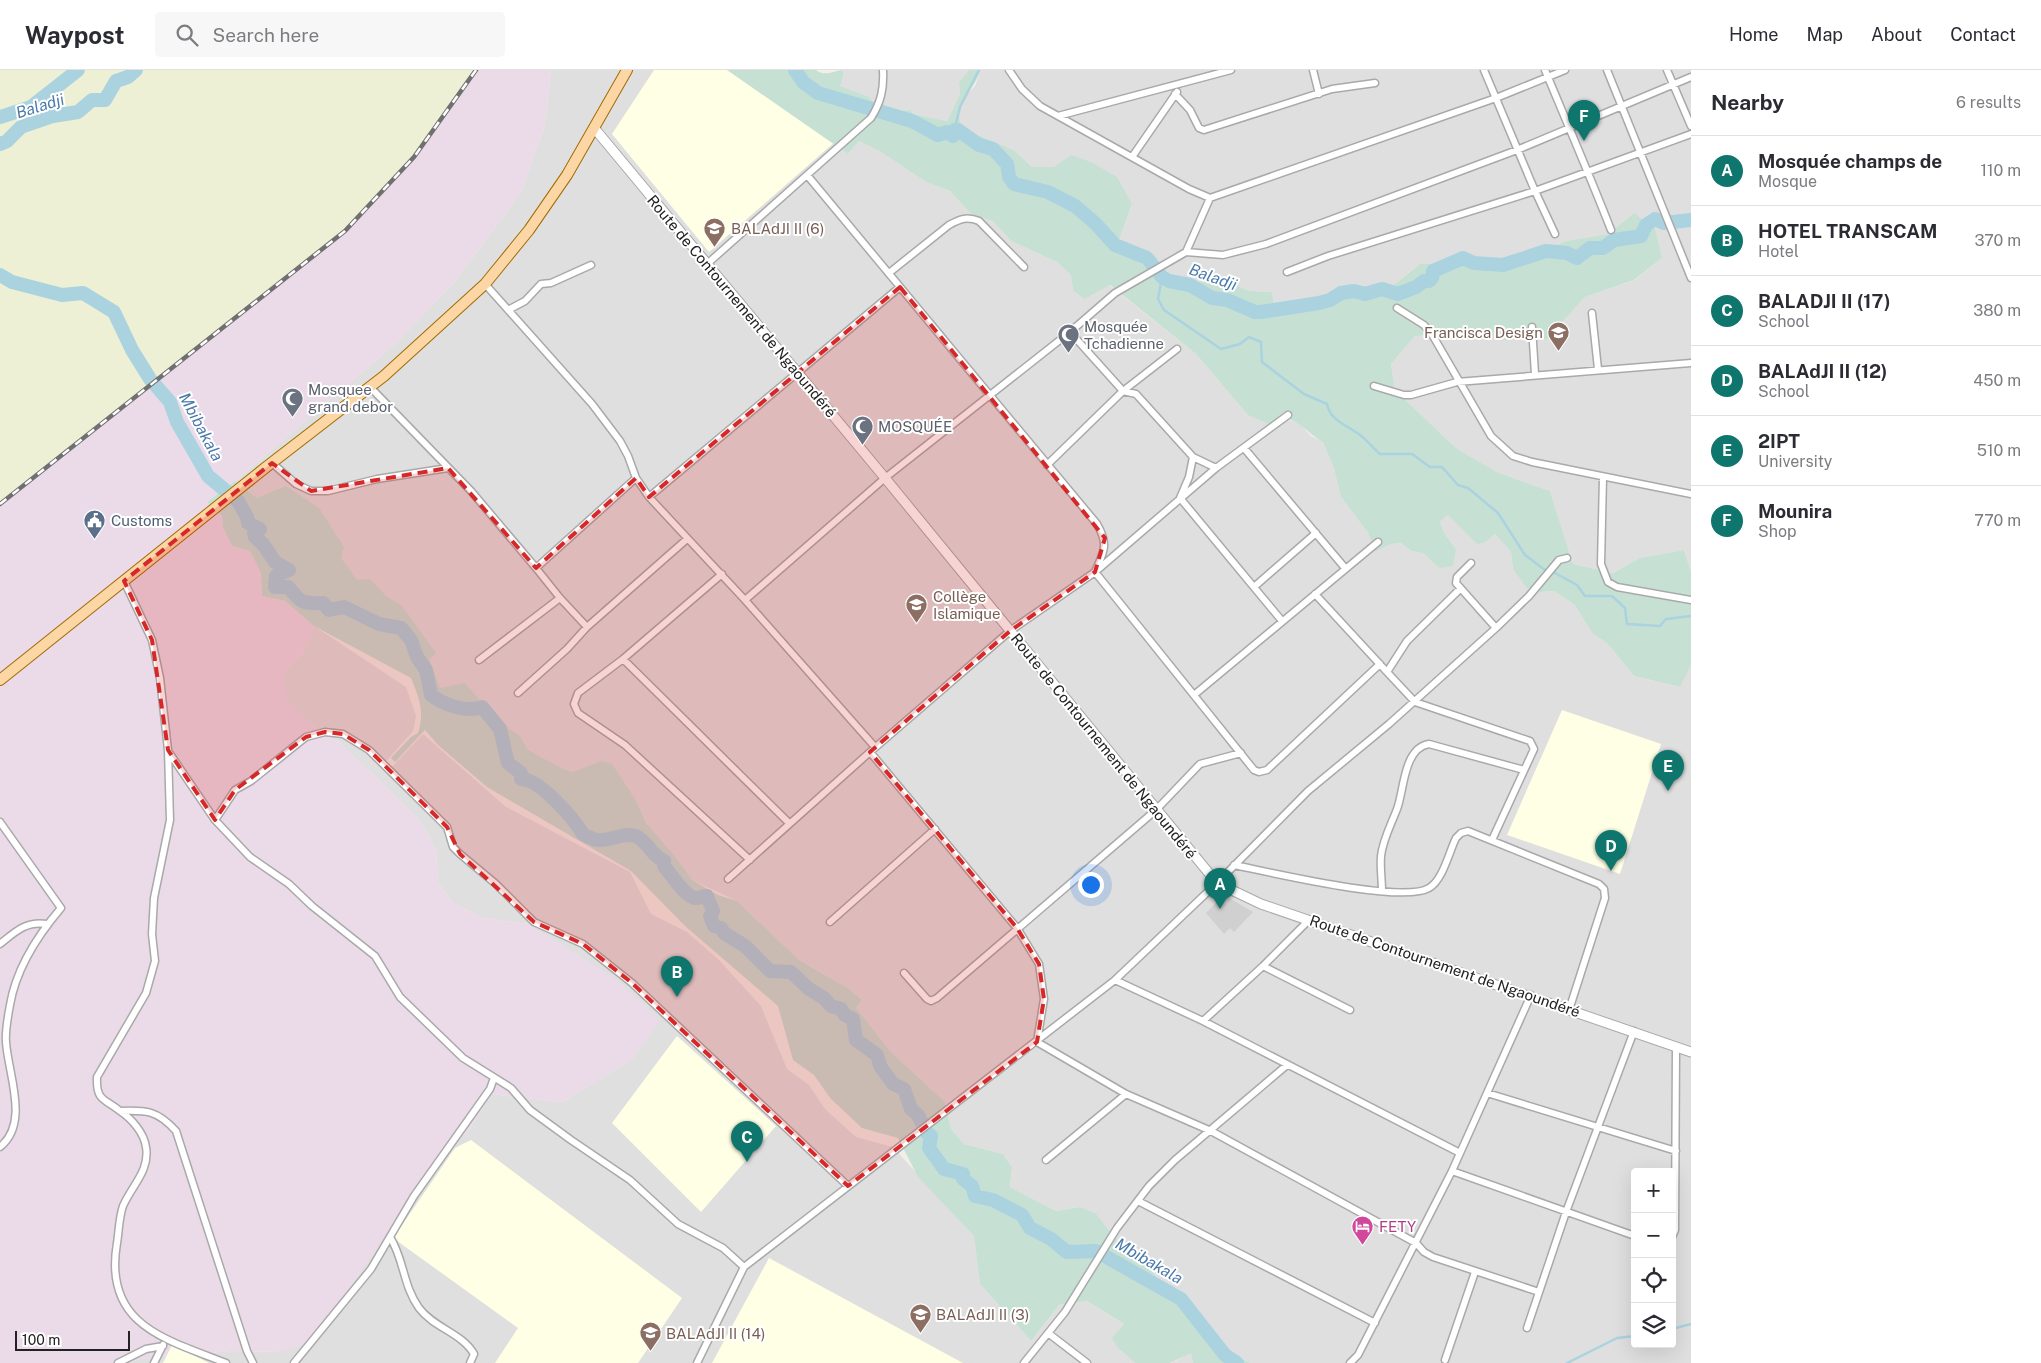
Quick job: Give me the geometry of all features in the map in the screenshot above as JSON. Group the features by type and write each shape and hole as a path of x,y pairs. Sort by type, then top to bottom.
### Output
{"main road":[{"path":"0,680 370,387 485,284 529,230 567,175 627,70"}],"street":[{"path":"707,264 807,175 875,110 884,87 883,70"},
{"path":"1009,70 1022,89 1040,106 1189,189 1210,198 1496,98 1565,70"},
{"path":"1058,116 1181,84 1221,71 1231,70"},
{"path":"1313,70 1319,94"},
{"path":"1484,70 1535,192 1555,234"},
{"path":"1545,70 1611,230"},
{"path":"1607,70 1691,278"},
{"path":"1667,70 1691,126"},
{"path":"745,600 885,478 988,395 1070,332 1125,286 1164,263 1186,252 1223,255 1266,244 1517,150 1691,77"},
{"path":"1175,94 1190,110 1200,128 1204,130 1343,87 1375,83"},
{"path":"1132,157 1181,84"},
{"name":"Route de Contournement de Ngaoundéré","path":"594,129 885,478 1217,883 1262,904 1531,995 1691,1052"},
{"path":"1287,272 1328,256 1535,192 1691,134"},
{"path":"807,175 1047,466 1098,524 1105,538 1104,550 1095,572"},
{"path":"1186,252 1195,237 1210,198"},
{"path":"889,273 949,225 960,219 969,218 979,221 1024,267"},
{"path":"508,310 525,301 541,284 550,283 591,265"},
{"path":"485,284 592,404 620,441 636,478 649,496 745,600 873,750 1017,928 1039,964 1043,979 1044,999 1037,1042"},
{"path":"649,496 900,286"},
{"path":"1397,308 1424,325 1433,336 1457,382 1491,436 1513,456 1532,462 1691,494"},
{"path":"1592,313 1598,369"},
{"path":"1532,327 1535,374"},
{"path":"1070,332 1123,391 1136,394 1144,402 1193,457 1216,468"},
{"path":"1047,466 1123,391 1177,349"},
{"path":"1374,386 1404,395 1411,395 1457,382 1691,362"},
{"path":"370,387 471,491 560,598 587,627"},
{"path":"728,879 789,823 1010,631 1095,572 1216,468 1288,415"},
{"path":"1244,448 1345,568"},
{"path":"1180,498 1189,476 1193,457"},
{"path":"272,464 296,484 311,491 328,490 377,479 448,468"},
{"path":"1603,477 1602,564 1608,582 1617,587 1691,600"},
{"path":"536,568 636,478"},
{"path":"1180,498 1282,621"},
{"path":"1254,587 1316,533"},
{"path":"518,693 567,649 587,627 687,539"},
{"path":"1194,695 1378,542"},
{"path":"697,1363 744,1267 1115,980 1217,883 1308,791 1415,702 1529,596 1559,560 1567,558"},
{"path":"1471,563 1456,577 1456,583 1496,628"},
{"path":"1095,572 1254,770 1259,772 1267,770 1380,664"},
{"path":"722,574 623,659 578,693 574,704 578,713 625,745 750,860"},
{"path":"124,581 152,640 160,678 168,750 170,820 154,898 152,934 154,961 146,992 97,1077 96,1090 104,1102 120,1110 143,1134 147,1158 144,1171 123,1207 114,1257 116,1280 122,1300 139,1324 164,1343 226,1363"},
{"path":"1386,672 1407,641 1460,589"},
{"path":"1315,594 1415,702 1530,741 1534,749 1492,840"},
{"path":"478,660 560,598"},
{"path":"623,659 789,823"},
{"path":"215,820 235,790 251,781 306,737 325,732 343,734 363,746 405,784 447,827 453,847 496,884 534,922 583,944 632,983 848,1186"},
{"path":"1382,891 1381,856 1388,829 1398,808 1402,781 1407,768 1418,750 1429,744 1524,770"},
{"path":"168,750 215,820 250,857 289,884 312,906 375,956 400,997 463,1058 510,1088 530,1110 630,1180 678,1224 723,1248 744,1267"},
{"path":"904,973 931,1001 937,998 1156,810 1200,764 1241,753"},
{"path":"0,822 60,908 47,924 18,974 10,1004 6,1041 17,1116 6,1143 0,1147"},
{"path":"830,922 935,829"},
{"path":"1234,865 1362,890 1418,892 1429,888 1436,882 1456,838 1461,833 1468,831 1599,884 1604,890 1605,898 1570,1010"},
{"path":"1202,1021 1263,966 1309,920"},
{"path":"0,944 25,925 35,922 47,924"},
{"path":"1263,966 1350,1010"},
{"path":"1115,980 1202,1021 1460,1153"},
{"path":"1350,1363 1358,1355 1375,1323 1452,1171 1531,995"},
{"path":"1527,1328 1566,1212 1634,1031"},
{"path":"1037,1042 1126,1094 1211,1131 1416,1243 1424,1252 1433,1257 1540,1292"},
{"path":"1675,1213 1676,1047"},
{"path":"1024,1363 1065,1312 1117,1228 1138,1200 1176,1160 1287,1065"},
{"path":"294,1363 371,1269 414,1196 490,1089 494,1078"},
{"path":"1487,1093 1676,1151"},
{"path":"1046,1160 1126,1094"},
{"path":"120,1110 149,1110 167,1120 176,1131 247,1351 253,1363"},
{"path":"1452,1171 1631,1235"},
{"path":"1138,1200 1375,1323"},
{"path":"390,1237 397,1248 413,1299 432,1322 468,1343 474,1354 470,1363"},
{"path":"1445,1360 1475,1272"},
{"path":"1048,1333 1087,1363"},
{"path":"118,1363 146,1349 164,1343"},
{"path":"154,1363 164,1343"}],"highlighted area":[{"path":"900,287 1105,538 1095,572 1010,631 870,752 1017,928 1039,964 1044,999 1037,1042 848,1186 632,983 583,944 534,922 460,854 447,827 369,750 343,734 325,732 306,737 235,790 215,820 168,750 152,640 124,581 272,463 311,491 448,468 536,568 636,478 649,497"}],"shaded area":[{"path":"0,70 476,70 414,157 345,231 0,504"},
{"path":"476,70 551,70 544,128 521,192 456,280 395,344 235,481 207,502 222,516 223,527 232,546 250,551 261,573 262,596 285,601 314,626 302,654 282,673 288,700 309,723 340,743 418,819 436,849 438,883 453,903 483,918 529,924 615,979 660,1020 632,1059 562,1102 491,1094 469,1131 446,1148 313,1342 279,1352 230,1351 140,1359 128,1363 0,1363 0,504 345,231 414,156"},
{"path":"551,70 727,70 848,154 859,141 881,152 926,182 950,191 972,215 993,221 1011,241 1057,262 1071,275 1073,290 1109,285 1196,354 1248,415 1286,419 1299,423 1311,436 1323,442 1334,469 1341,497 1368,533 1375,552 1391,544 1401,543 1411,551 1423,553 1439,568 1456,549 1444,533 1440,522 1448,515 1486,542 1495,534 1511,552 1513,569 1541,592 1554,591 1574,604 1593,634 1607,643 1634,676 1679,687 1691,665 1691,1363 1250,1363 1227,1351 1185,1297 1160,1287 1150,1265 1137,1258 1080,1207 1056,1211 1010,1187 1012,1167 1003,1154 964,1144 951,1129 945,1102 891,1052 856,1008 862,1000 849,989 799,960 737,901 692,880 646,823 637,802 543,762 441,690 257,498 235,481 395,344 456,280 521,192 544,128"},
{"path":"654,70 733,70 836,141 709,252 612,134"},
{"name":"Baladji","path":"727,70 816,70 825,73 842,70 844,74 840,86 867,96 881,107 894,111 911,110 913,114 947,121 960,94 959,82 969,70 981,70 958,109 961,128 1014,150 1032,167 1054,167 1071,155 1091,162 1117,177 1132,204 1117,246 1162,279 1185,282 1228,282 1250,291 1272,292 1274,305 1292,306 1355,286 1385,292 1420,264 1465,263 1529,256 1566,241 1608,234 1634,213 1655,229 1662,258 1634,280 1585,297 1547,339 1502,340 1474,333 1415,336 1391,364 1395,390 1456,448 1497,472 1550,491 1573,564 1613,573 1640,558 1684,550 1691,571 1691,665 1680,687 1634,676 1607,643 1593,634 1574,604 1554,591 1541,592 1527,588 1513,569 1511,552 1495,534 1486,542 1477,544 1448,515 1440,522 1444,533 1456,549 1453,566 1439,568 1423,553 1411,551 1401,543 1391,544 1375,552 1368,533 1341,497 1334,469 1323,442 1291,420 1284,419 1271,425 1248,415 1196,354 1110,285 1084,299 1073,290 1071,275 1057,262 1011,241 993,221 972,215 950,191 926,182 881,152 859,141 848,154"},
{"path":"842,70 969,70 959,82 960,94 947,121 913,114 911,110 894,111 881,107 867,96 839,86 844,74"},
{"path":"981,70 1691,70 1691,571 1684,550 1640,558 1613,573 1573,564 1550,491 1497,472 1456,448 1395,390 1391,364 1415,336 1474,333 1502,340 1547,339 1585,297 1635,280 1662,258 1634,213 1608,234 1566,241 1529,256 1465,263 1420,264 1385,292 1355,286 1292,306 1274,305 1272,292 1250,291 1228,282 1185,282 1161,279 1117,246 1132,204 1054,167 1032,167 1014,150 961,128 957,109 966,95 975,86"},
{"name":"Mbibakala","path":"235,481 257,498 286,486 319,508 344,547 341,558 357,580 370,579 386,596 402,606 436,653 429,659 440,688 465,683 497,720 520,736 528,750 563,769 573,772 602,761 612,764 637,802 646,823 673,854 692,880 718,895 737,901 799,960 849,989 862,1000 856,1008 891,1052 945,1102 951,1129 964,1144 1003,1154 1012,1167 1010,1187 1056,1211 1080,1207 1096,1214 1114,1237 1137,1258 1150,1265 1160,1287 1185,1297 1227,1351 1250,1363 1193,1363 1191,1353 1170,1363 1135,1363 1118,1348 1112,1338 1124,1324 1087,1301 1059,1305 1031,1341 980,1284 974,1236 918,1177 898,1138 862,1128 831,1099 814,1075 793,1060 778,1006 685,926 631,871 487,787 438,745 425,730 395,762 391,758 411,737 418,733 420,725 420,705 411,678 314,626 285,601 262,596 261,573 250,551 232,546 223,527 222,516 207,502"},
{"path":"314,626 406,687 416,716 413,731 383,765 389,770 423,734 506,807 630,872 651,914 687,932 719,960 761,1006 787,1069 809,1085 825,1109 856,1137 893,1147 974,1236 980,1284 1031,1341 1059,1305 1087,1301 1125,1325 1118,1348 1135,1363 128,1363 140,1359 230,1351 279,1352 378,1246 446,1148 469,1131 491,1094 562,1102 632,1059 645,1039 529,924 483,918 453,903 438,883 436,849 418,819 340,743 309,723 287,700 282,673 302,654"},
{"path":"1562,710 1661,744 1620,874 1507,835"},
{"path":"1224,895 1253,912 1234,932 1230,928 1224,934 1206,913"},
{"path":"677,1036 776,1126 701,1212 612,1123"},
{"path":"471,1140 682,1298 638,1363 495,1363 518,1328 393,1238 455,1148"},
{"path":"769,1258 963,1363 712,1363"},
{"path":"172,1345 209,1363 163,1363"},
{"path":"1191,1352 1193,1363 1170,1363 1176,1361"}],"waterway":[{"path":"0,117 31,107 78,70"},
{"name":"Baladji","path":"0,144 7,141 21,127 53,116 78,112 92,100 105,100 116,81 128,77 136,70"},
{"name":"Baladji","path":"795,70 803,82 818,93 912,121 938,135 947,132 953,136 955,130 958,130 979,145 993,149 1007,164 1009,177 1014,184 1048,192 1075,206 1095,223 1115,245 1147,258 1162,277 1169,281 1190,285 1212,298 1227,300 1255,312 1319,303 1330,300 1341,293 1354,291 1365,294 1382,289 1398,294 1416,287 1424,281 1429,281 1432,278 1433,271 1463,258 1474,263 1503,265 1546,251 1567,253 1577,258 1590,248 1603,248 1614,240 1641,236 1646,225 1655,219 1664,223 1691,220"},
{"path":"953,136 960,107 979,70"},
{"name":"Mbibakala","path":"0,275 12,282 62,295 83,293 114,312 132,350 150,379 170,402 177,422 208,476 238,501 247,517 248,523 260,529 254,533 255,537 263,544 275,562 289,570 276,576 275,587 288,587 302,601 323,603 329,610 344,607 379,624 401,628 411,640 417,657 426,670 431,695 442,702 456,707 470,709 482,707 500,729 508,763 521,773 521,779 529,781 547,792 583,834 599,840 627,835 636,836 656,856 664,861 664,866 678,885 687,893 695,898 707,896 713,911 710,916 714,926 721,928 724,933 745,946 770,971 791,972 809,989 824,998 831,1006 841,1009 845,1015 853,1019 856,1040 877,1055 880,1066 893,1084 904,1089 911,1109 918,1115 926,1132 931,1136 929,1148 944,1169 963,1174 963,1179 972,1186 975,1196 993,1200 1022,1215 1030,1228 1051,1239 1067,1252 1096,1251 1181,1299 1225,1355 1237,1363"},
{"path":"1162,277 1158,299 1164,310 1221,349 1240,344 1249,337 1261,342 1262,362 1304,394 1327,404 1335,419 1363,437 1380,454 1412,454 1430,467 1442,467 1458,485 1468,488 1498,513 1525,555 1545,570 1555,573 1577,585 1585,596 1612,596 1625,608 1627,624 1660,626 1666,619 1691,616"},
{"path":"1676,1328 1691,1324"},
{"path":"1567,1363 1617,1338 1631,1336"}],"railway":[{"path":"0,504 345,231 414,157 476,70"}],"place":[{"name":"Mounira","path":"1584,141"},
{"name":"BALAdJI II (6)","path":"715,247"},
{"name":"Francisca Design","path":"1559,351"},
{"name":"Mosquée Tchadienne","path":"1068,354"},
{"name":"Mosquee grand debor","path":"292,417"},
{"name":"MOSQUÉE","path":"862,445"},
{"name":"Customs","path":"95,539"},
{"name":"Collège Islamique","path":"917,624"},
{"name":"2IPT","path":"1668,791"},
{"name":"BALAdJI II (12)","path":"1611,871"},
{"name":"Mosquée champs de","path":"1220,909"},
{"name":"HOTEL TRANSCAM","path":"677,997"},
{"name":"BALADJI II (17)","path":"747,1162"},
{"name":"FETY","path":"1363,1245"},
{"name":"BALAdJI II (3)","path":"920,1333"},
{"name":"BALAdJI II (14)","path":"650,1352"}]}
